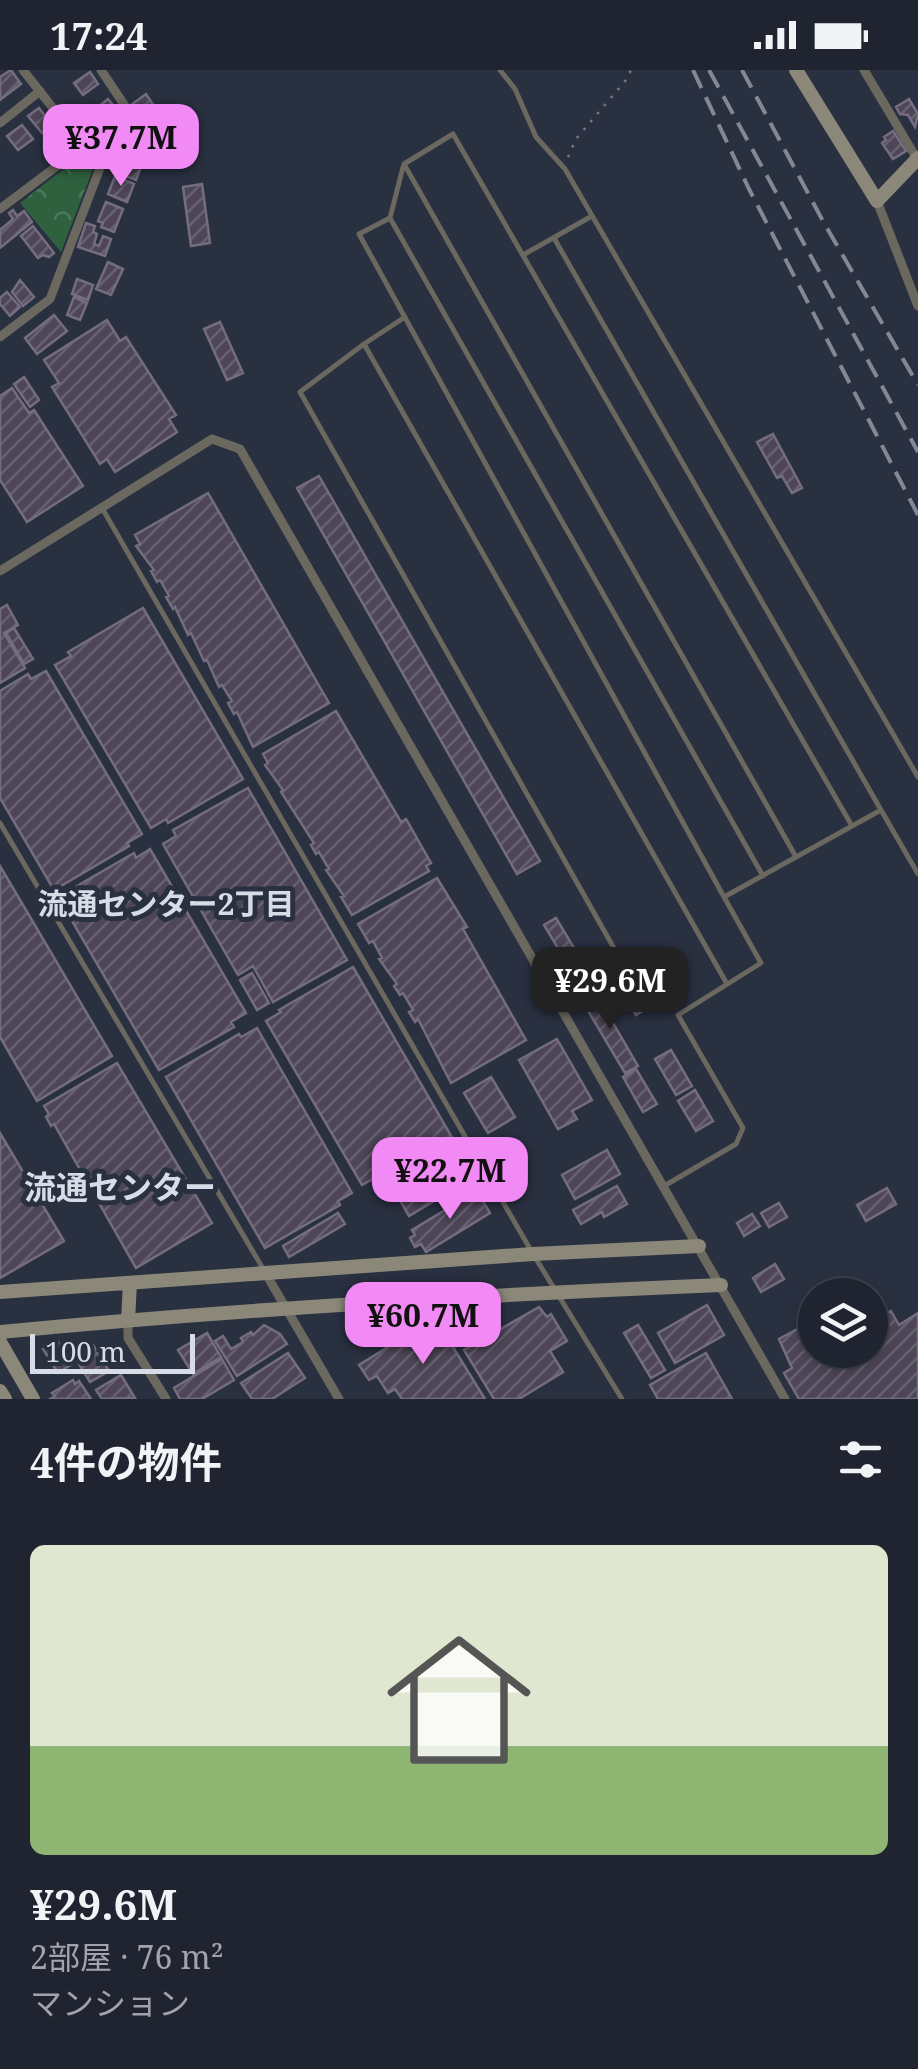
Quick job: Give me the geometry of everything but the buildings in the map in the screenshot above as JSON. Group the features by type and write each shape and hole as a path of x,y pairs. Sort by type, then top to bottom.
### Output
{"street":[{"path":"0,337 50,300 100,168 23,70"},
{"path":"0,209 128,112 101,70"},
{"path":"796,70 877,202 918,306"},
{"path":"864,70 918,158 877,202"},
{"path":"0,123 40,91"},
{"path":"0,572 212,439 240,448 785,1399"},
{"path":"0,1292 698,1246"},
{"path":"266,1274 339,1399"},
{"path":"130,1282 128,1338 166,1399"},
{"path":"0,1332 128,1320 721,1285"},
{"path":"0,1342 34,1399"},
{"path":"0,1391 4,1399"}],"lane":[{"path":"500,70 515,90 536,138 564,168 918,778"},
{"path":"763,876 390,218 404,164 452,134 852,826"},
{"path":"404,164 796,858"},
{"path":"523,256 592,216"},
{"path":"390,218 360,234 761,963 678,1015 743,1128 736,1144 664,1186"},
{"path":"554,238 918,874"},
{"path":"405,317 300,392 615,950"},
{"path":"364,344 727,984"},
{"path":"102,508 533,1254 622,1399"},
{"path":"724,897 881,810"},
{"path":"0,822 266,1274"}],"path":[{"path":"564,168 576,139 626,80 630,70"}],"green space":[{"path":"79,157 93,169 61,252 20,203"}],"railway":[{"path":"693,70 749,189 918,515"},
{"path":"709,70 918,452"},
{"path":"742,70 824,223 918,385"}],"district":[{"name":"流通センター2丁目","path":"166,903"},
{"name":"流通センター","path":"120,1186"}]}
